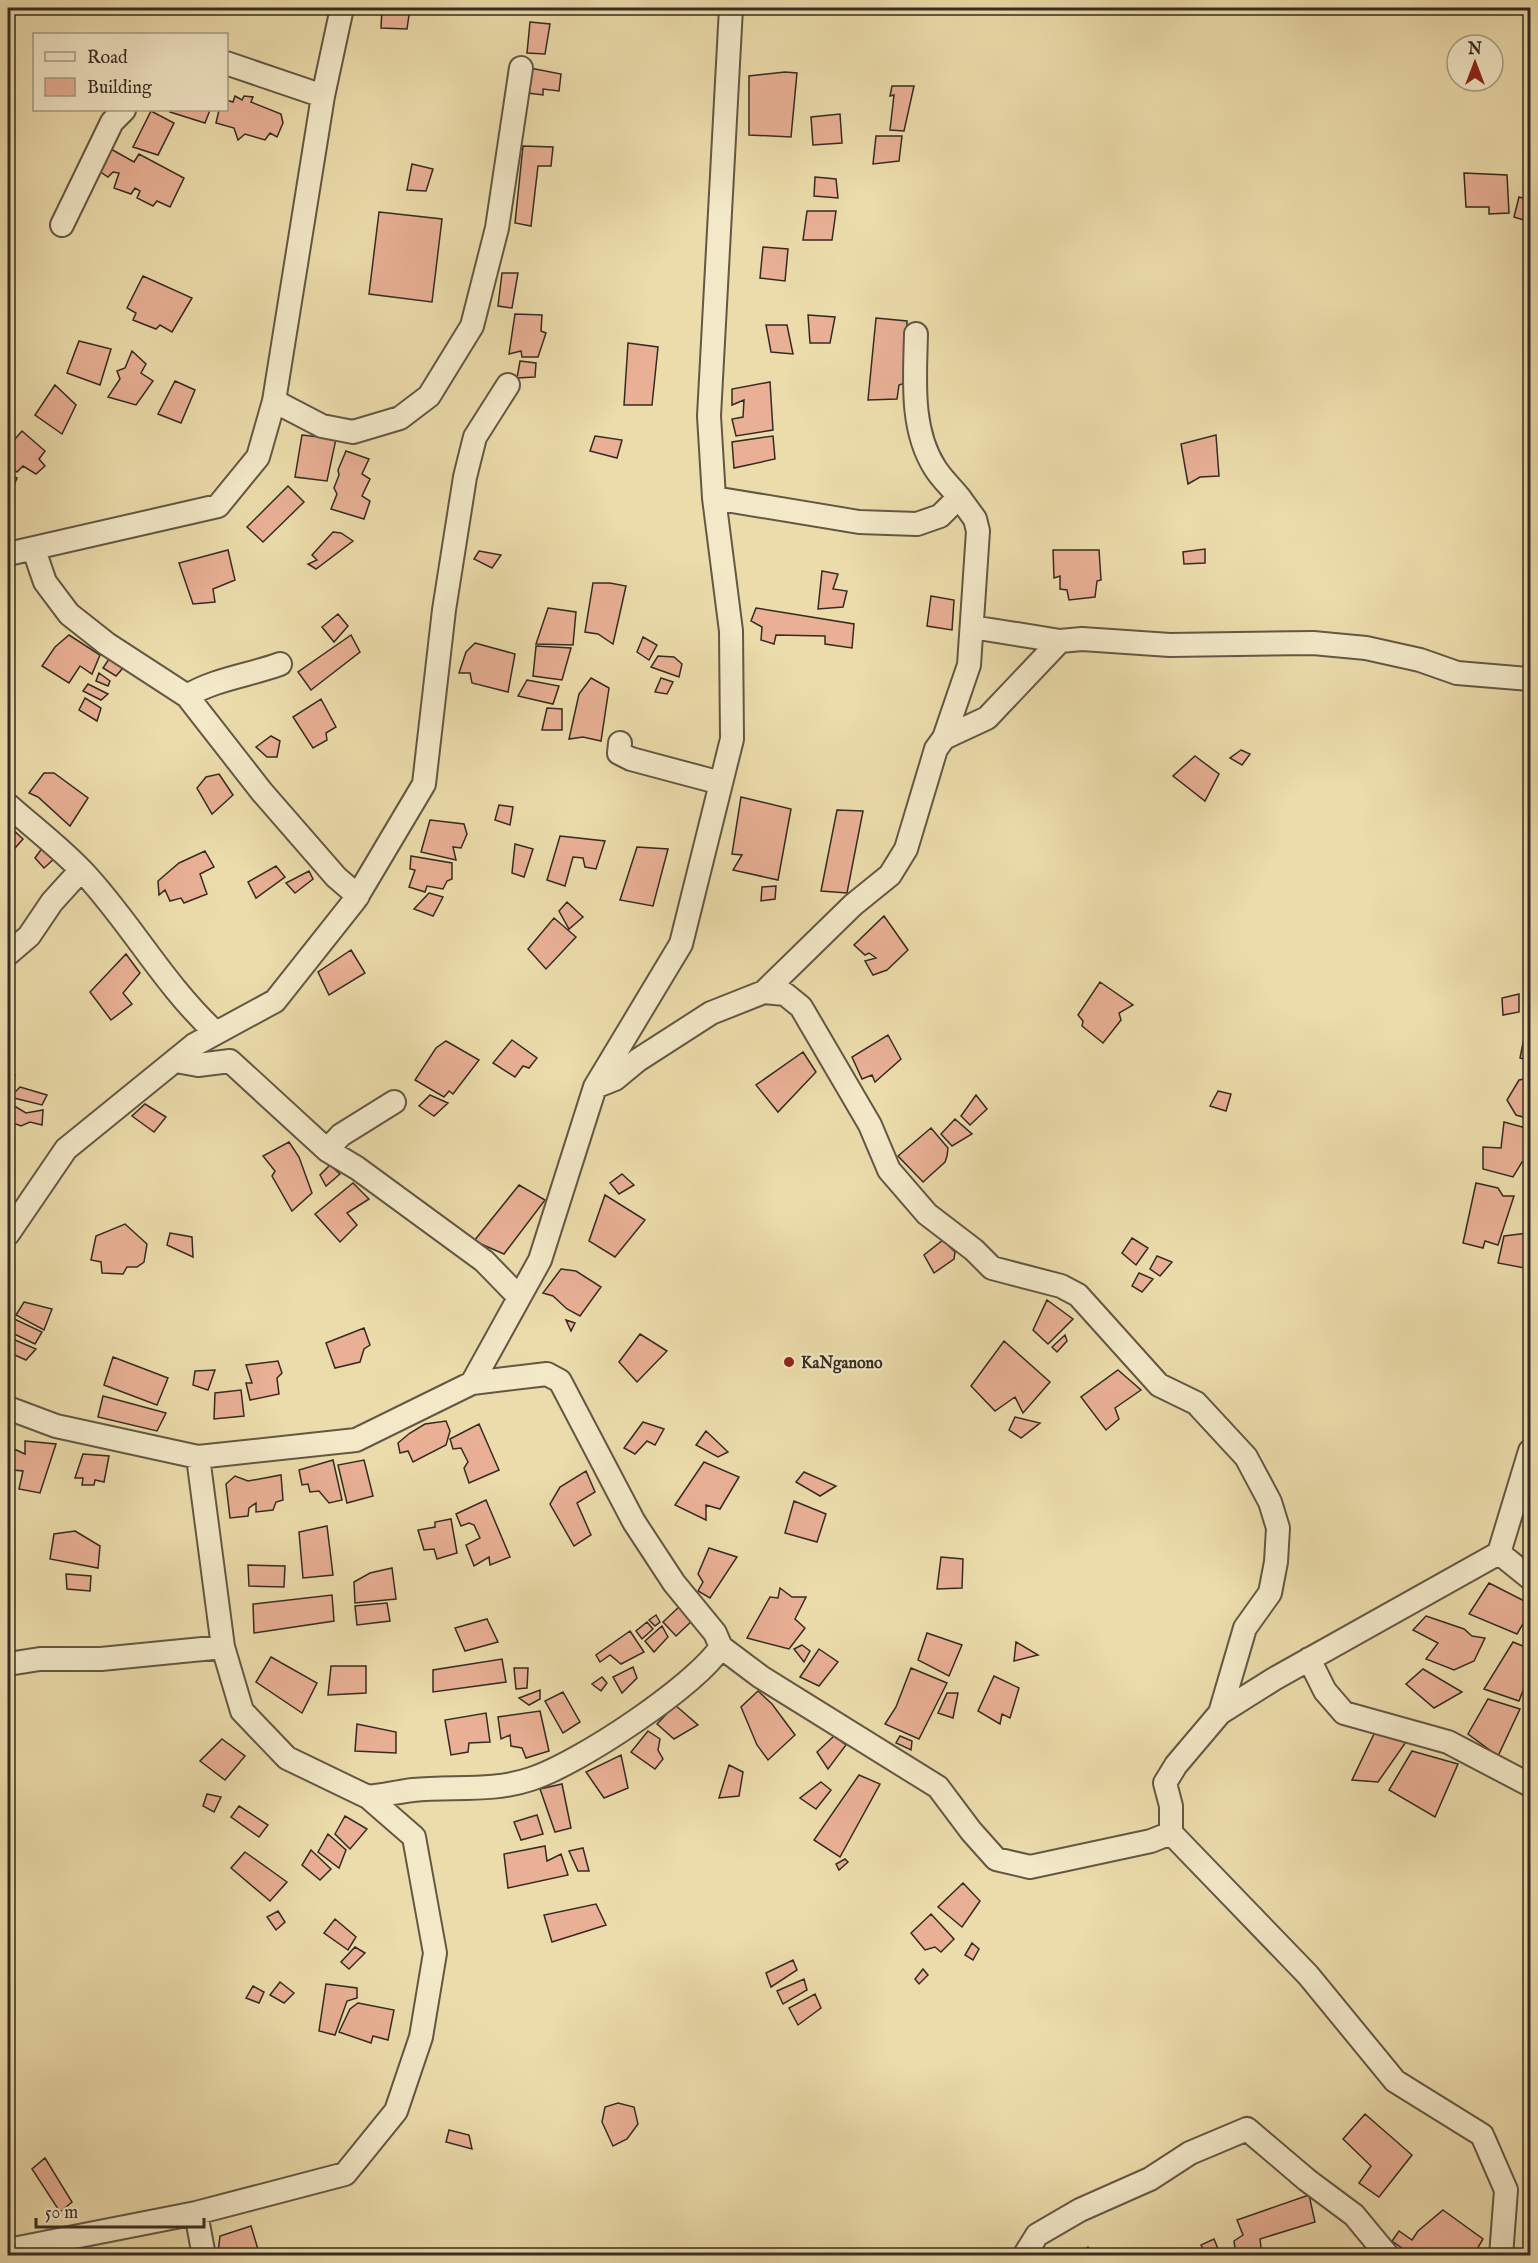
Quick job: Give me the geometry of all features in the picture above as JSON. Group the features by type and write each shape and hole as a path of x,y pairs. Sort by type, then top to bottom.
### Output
{"street":[{"path":"8,554 34,550 218,506 258,457 274,401 323,96 342,8"},
{"path":"472,1383 540,1260 595,1087 681,944 732,739 731,631 714,498 709,416 731,8"},
{"path":"228,64 323,96"},
{"path":"274,401 322,426 353,432 400,418 429,396 472,326 497,228 522,68"},
{"path":"62,225 112,122 123,111"},
{"path":"595,1087 615,1079 638,1060 711,1013 764,992 853,905 890,874 906,849 936,749 944,738 969,665 978,531 975,519 934,467 919,430 915,384 916,334"},
{"path":"8,1234 66,1149 194,1045 275,1001 358,896 424,784 444,610 465,477 475,437 508,385"},
{"path":"714,498 859,522 916,524 940,516 959,497"},
{"path":"34,550 45,582 69,614 106,644 187,696 262,792 336,877 358,896"},
{"path":"972,627 1060,641 1082,639 1170,645 1313,643 1366,648 1420,660 1457,673 1530,679"},
{"path":"944,738 987,718 1060,641"},
{"path":"187,696 201,687 252,675 280,664"},
{"path":"620,743 619,753 631,759 721,783"},
{"path":"8,805 81,870 188,1008 216,1033"},
{"path":"8,954 18,934 81,870"},
{"path":"764,992 785,994 801,1007 870,1125 889,1170 927,1214 974,1250 992,1268 1061,1286 1078,1295 1159,1386 1196,1403 1246,1456 1270,1503 1278,1528 1276,1562 1270,1593 1245,1628 1220,1713"},
{"path":"176,1061 198,1065 230,1061 327,1150 357,1168 484,1261 519,1297"},
{"path":"327,1150 341,1136 394,1102"},
{"path":"8,1408 56,1426 198,1457 356,1440 472,1383 547,1374 560,1381 634,1522 674,1583 715,1633 721,1647 761,1677 938,1787 971,1831 996,1859 1030,1867 1151,1841 1171,1833"},
{"path":"1501,2256 1506,2190 1482,2134 1395,2081 1308,1975 1171,1833 1171,1806 1165,1783 1176,1765 1220,1713 1309,1659 1499,1553 1530,1451"},
{"path":"8,2250 196,2213 345,2174 396,2111 421,2037 435,1953 414,1837 368,1797 287,1758 242,1711 223,1647 198,1457"},
{"path":"1499,1553 1530,1578"},
{"path":"8,1664 40,1659 101,1659 223,1647"},
{"path":"368,1797 415,1790 476,1790 531,1779 579,1756 667,1698 710,1664 721,1647"},
{"path":"1309,1659 1325,1691 1344,1713 1448,1742 1530,1785"},
{"path":"1024,2256 1038,2235 1080,2210 1150,2179 1190,2153 1247,2129 1307,2180 1354,2215 1388,2256"},
{"path":"196,2213 204,2256"}],"building":[{"path":"382,8 410,8 407,29 381,28"},
{"path":"530,22 550,24 545,54 527,53"},
{"path":"530,68 561,74 559,91 543,89 543,95 528,93"},
{"path":"797,73 791,137 749,135 749,76"},
{"path":"892,86 914,86 904,131 890,130 894,95 890,96"},
{"path":"235,96 242,100 244,96 253,97 251,102 281,114 283,123 277,137 270,133 265,140 245,134 238,140 234,128 216,123 219,111 228,111 228,101 233,102"},
{"path":"151,111 174,123 158,155 133,147"},
{"path":"170,111 210,111 205,123"},
{"path":"840,114 842,143 813,145 811,117"},
{"path":"876,136 902,136 899,161 873,164"},
{"path":"523,146 553,147 551,166 538,166 531,226 515,223"},
{"path":"109,148 134,162 139,154 184,178 170,207 157,201 153,206 137,198 140,191 135,188 131,194 114,188 119,173 113,172 108,177 99,171"},
{"path":"412,164 433,169 426,191 407,190"},
{"path":"1464,173 1507,175 1509,213 1489,214 1489,207 1466,207"},
{"path":"815,177 836,179 838,198 814,196"},
{"path":"1519,197 1530,200 1530,222 1514,217"},
{"path":"807,211 836,211 832,240 803,240"},
{"path":"379,212 442,219 432,302 369,294"},
{"path":"763,247 788,249 785,281 760,278"},
{"path":"502,273 518,273 512,308 498,306"},
{"path":"143,276 192,298 172,332 160,325 156,329 133,320 136,313 127,308"},
{"path":"515,314 542,315 541,331 546,333 538,357 522,357 521,351 509,354"},
{"path":"808,315 835,317 830,343 810,343"},
{"path":"876,318 907,321 905,383 899,385 897,399 868,400"},
{"path":"766,325 787,325 793,354 771,352"},
{"path":"79,341 111,349 100,385 67,373"},
{"path":"628,343 658,347 652,405 624,405"},
{"path":"132,351 146,364 141,373 153,381 136,405 108,397 120,379 117,371 125,368"},
{"path":"520,361 536,363 535,377 517,378"},
{"path":"175,381 195,390 181,423 158,414"},
{"path":"770,382 773,430 736,436 732,419 743,417 744,400 732,405 732,389"},
{"path":"55,385 76,405 62,434 35,415"},
{"path":"1528,403 1530,403 1530,432 1526,432"},
{"path":"22,431 45,451 39,459 45,466 36,474 23,466 17,472 8,465 8,434 15,439"},
{"path":"302,435 336,439 327,481 295,477"},
{"path":"1216,435 1219,476 1200,477 1188,484 1181,444"},
{"path":"595,436 622,440 617,458 590,451"},
{"path":"773,436 775,459 734,468 732,442"},
{"path":"346,451 369,459 362,474 370,479 362,496 370,501 364,519 331,509 337,494 334,488 339,475 338,470"},
{"path":"8,473 17,478 11,492 8,490"},
{"path":"288,486 304,502 263,542 247,527"},
{"path":"333,532 341,533 353,541 316,569 308,564 317,560 312,555"},
{"path":"1205,549 1205,563 1184,564 1183,552"},
{"path":"228,550 235,580 213,589 215,602 193,604 179,563"},
{"path":"1053,550 1099,550 1101,580 1097,581 1095,597 1069,600 1067,590 1060,589 1060,576 1054,578"},
{"path":"479,551 501,555 492,568 474,559"},
{"path":"822,571 838,574 833,589 847,591 843,607 818,609"},
{"path":"593,583 626,586 613,644 598,634 585,632"},
{"path":"931,596 954,600 952,630 927,626"},
{"path":"548,608 576,612 573,645 536,644"},
{"path":"756,608 854,624 852,648 825,644 825,636 776,635 774,644 761,640 762,627 751,621"},
{"path":"338,614 348,626 334,642 322,627"},
{"path":"69,635 100,655 92,674 80,666 69,683 42,666 55,647"},
{"path":"351,635 360,652 311,690 298,672"},
{"path":"643,637 657,645 649,660 637,652"},
{"path":"475,643 515,654 508,692 472,683 470,673 459,673 466,652"},
{"path":"536,646 571,648 562,680 533,676"},
{"path":"111,656 123,668 116,676 103,668"},
{"path":"658,656 674,657 682,664 679,677 651,667"},
{"path":"99,673 110,681 108,686 96,681"},
{"path":"591,678 609,688 601,741 583,737 569,739 579,694"},
{"path":"661,678 673,682 667,694 655,692"},
{"path":"527,680 559,686 553,704 518,696"},
{"path":"88,684 108,694 101,700 83,691"},
{"path":"85,698 101,708 97,721 79,710"},
{"path":"321,699 336,727 326,733 327,740 313,748 293,717"},
{"path":"547,708 562,709 562,730 542,730"},
{"path":"271,736 280,741 277,757 267,757 256,747"},
{"path":"1241,750 1250,754 1242,765 1230,758"},
{"path":"1195,756 1219,774 1205,801 1173,776"},
{"path":"44,773 54,773 88,798 70,826 38,797 29,793"},
{"path":"219,774 233,795 212,814 197,788 206,777"},
{"path":"741,797 791,809 778,880 733,870 742,855 732,854"},
{"path":"499,805 513,807 510,825 495,820"},
{"path":"837,810 863,811 847,893 821,891"},
{"path":"430,820 464,824 467,834 461,848 453,847 456,860 421,852"},
{"path":"8,825 23,839 8,856"},
{"path":"560,836 605,841 596,869 585,867 583,858 573,857 565,886 547,880"},
{"path":"515,844 533,849 524,877 512,873"},
{"path":"43,847 54,859 44,868 35,858"},
{"path":"637,847 668,849 653,906 620,900"},
{"path":"205,851 214,867 200,874 207,894 184,903 181,898 170,901 165,890 159,895 158,881 179,863"},
{"path":"411,856 452,863 452,879 447,881 443,889 427,886 425,892 409,887 415,870 410,869"},
{"path":"276,866 285,877 256,898 248,882"},
{"path":"309,871 313,879 295,893 286,883"},
{"path":"776,886 775,899 761,901 762,887"},
{"path":"429,893 443,897 433,916 414,909"},
{"path":"567,902 583,917 569,929 559,911"},
{"path":"884,916 908,950 887,970 873,975 865,961 876,958 869,953 865,955 854,945"},
{"path":"554,918 576,937 546,969 528,949"},
{"path":"351,950 365,973 329,995 318,972"},
{"path":"126,954 140,973 123,993 132,1004 111,1020 90,992"},
{"path":"1100,982 1133,1005 1119,1013 1121,1020 1103,1043 1082,1026 1083,1021 1078,1015"},
{"path":"1519,994 1519,1012 1503,1015 1502,998"},
{"path":"888,1035 901,1059 875,1082 872,1075 862,1079 852,1057"},
{"path":"1524,1038 1530,1039 1530,1061 1520,1058"},
{"path":"512,1040 537,1058 529,1068 523,1066 515,1077 493,1063"},
{"path":"446,1041 479,1060 453,1094 449,1091 444,1097 415,1080 436,1048"},
{"path":"803,1052 816,1072 778,1112 756,1085"},
{"path":"8,1072 15,1075 8,1084"},
{"path":"1530,1078 1530,1119 1516,1115 1507,1100 1519,1080"},
{"path":"20,1087 47,1095 42,1105 10,1097"},
{"path":"1218,1091 1231,1094 1226,1111 1210,1106"},
{"path":"430,1095 448,1103 434,1116 419,1106"},
{"path":"976,1095 987,1109 970,1125 961,1116"},
{"path":"11,1104 26,1113 43,1110 42,1125 30,1122 21,1126 8,1121"},
{"path":"145,1104 166,1117 154,1132 132,1116"},
{"path":"955,1119 972,1134 952,1146 941,1134"},
{"path":"1504,1122 1530,1129 1530,1163 1522,1162 1513,1177 1483,1169 1483,1147 1501,1148"},
{"path":"931,1128 948,1148 947,1156 945,1162 923,1182 898,1156"},
{"path":"289,1142 299,1157 312,1193 292,1211 272,1176 275,1171 263,1156"},
{"path":"330,1165 340,1174 326,1186 320,1175"},
{"path":"622,1174 634,1185 619,1194 610,1183"},
{"path":"353,1183 369,1199 347,1213 357,1225 340,1242 315,1214"},
{"path":"1476,1183 1498,1188 1503,1196 1514,1196 1498,1245 1485,1241 1483,1248 1463,1243"},
{"path":"519,1185 545,1200 504,1254 474,1241"},
{"path":"605,1195 645,1220 615,1257 589,1241"},
{"path":"125,1224 147,1244 144,1262 137,1267 127,1267 123,1274 102,1273 101,1262 91,1260 96,1236"},
{"path":"170,1233 192,1237 193,1257 167,1245"},
{"path":"1528,1233 1530,1269 1498,1263 1504,1236"},
{"path":"1132,1238 1148,1248 1136,1265 1122,1253"},
{"path":"943,1240 955,1252 954,1259 934,1273 924,1255"},
{"path":"1157,1256 1172,1262 1160,1276 1150,1269"},
{"path":"561,1269 576,1271 601,1287 580,1316 567,1309 553,1296 543,1293"},
{"path":"1139,1273 1153,1279 1142,1292 1132,1286"},
{"path":"1047,1300 1073,1319 1048,1344 1033,1330"},
{"path":"24,1302 52,1309 44,1330 16,1315"},
{"path":"10,1317 42,1332 35,1344 8,1331"},
{"path":"566,1320 575,1323 571,1331"},
{"path":"364,1328 370,1345 364,1349 360,1362 335,1368 326,1343"},
{"path":"640,1334 667,1351 637,1382 619,1362"},
{"path":"1065,1335 1067,1341 1057,1352 1052,1347"},
{"path":"8,1337 36,1349 26,1360 8,1352"},
{"path":"1004,1341 1050,1382 1023,1413 1015,1397 995,1411 971,1386"},
{"path":"113,1357 168,1378 157,1405 104,1385"},
{"path":"278,1361 282,1373 277,1378 279,1394 250,1400 246,1383 252,1383 246,1365"},
{"path":"215,1370 208,1390 193,1385 195,1371"},
{"path":"1118,1370 1141,1390 1115,1408 1119,1419 1106,1430 1081,1397"},
{"path":"241,1390 244,1416 214,1419 215,1393"},
{"path":"103,1396 166,1413 157,1431 98,1417"},
{"path":"1015,1417 1040,1423 1021,1438 1009,1430"},
{"path":"446,1421 450,1431 446,1445 413,1462 408,1451 400,1453 398,1443 410,1433 425,1424"},
{"path":"643,1422 664,1429 655,1445 647,1441 635,1454 624,1448"},
{"path":"479,1424 499,1470 469,1483 464,1468 468,1462 461,1448 453,1449 450,1439"},
{"path":"706,1431 728,1452 718,1457 696,1445"},
{"path":"25,1441 56,1444 40,1493 19,1489 23,1471 13,1470 14,1449 25,1454"},
{"path":"83,1454 109,1456 104,1482 95,1480 94,1485 82,1485 83,1478 75,1478"},
{"path":"333,1460 342,1500 329,1503 319,1491 310,1492 308,1484 302,1485 299,1470"},
{"path":"364,1460 373,1496 347,1503 338,1465"},
{"path":"704,1462 739,1477 720,1509 706,1505 706,1520 675,1505"},
{"path":"586,1471 595,1492 577,1503 591,1535 574,1546 550,1504 560,1487"},
{"path":"804,1472 836,1486 820,1496 796,1482"},
{"path":"281,1475 283,1500 276,1502 273,1510 256,1512 256,1503 249,1508 248,1516 230,1518 226,1484 235,1476 248,1481"},
{"path":"486,1500 510,1557 490,1565 489,1557 474,1566 466,1545 480,1538 474,1525 469,1523 461,1526 456,1514"},
{"path":"794,1501 826,1514 817,1542 785,1533"},
{"path":"451,1519 457,1553 437,1559 434,1549 424,1550 418,1530 435,1527 435,1522"},
{"path":"327,1526 333,1575 303,1578 299,1532"},
{"path":"75,1531 100,1546 98,1568 50,1559 54,1534"},
{"path":"709,1548 737,1557 710,1598 698,1591 703,1582 698,1574"},
{"path":"941,1557 963,1559 962,1588 937,1589"},
{"path":"248,1565 285,1566 284,1587 249,1586"},
{"path":"392,1568 396,1599 355,1603 354,1582 370,1573"},
{"path":"66,1574 91,1576 90,1591 67,1589"},
{"path":"1489,1583 1530,1604 1530,1612 1517,1634 1469,1614"},
{"path":"780,1588 792,1597 806,1597 795,1619 805,1628 789,1649 747,1638 770,1597 778,1598"},
{"path":"332,1595 334,1621 254,1633 253,1604"},
{"path":"387,1603 390,1621 357,1625 355,1606"},
{"path":"681,1605 694,1619 676,1636 663,1622"},
{"path":"656,1615 660,1622 655,1626 649,1620"},
{"path":"1426,1616 1464,1629 1472,1636 1485,1638 1474,1661 1454,1670 1426,1659 1438,1643 1413,1630"},
{"path":"487,1619 498,1642 465,1651 455,1628"},
{"path":"647,1622 653,1629 642,1639 636,1631"},
{"path":"662,1626 668,1637 654,1652 645,1641"},
{"path":"630,1631 644,1652 621,1664 610,1655 600,1662 596,1655"},
{"path":"927,1633 962,1645 949,1676 918,1660"},
{"path":"1016,1642 1038,1655 1014,1661"},
{"path":"1513,1642 1530,1649 1530,1672 1519,1701 1484,1689"},
{"path":"802,1645 810,1651 804,1662 794,1649"},
{"path":"819,1649 838,1662 819,1686 800,1677"},
{"path":"271,1657 317,1683 302,1713 256,1682"},
{"path":"502,1659 506,1682 433,1692 433,1670"},
{"path":"331,1666 366,1666 366,1693 328,1695"},
{"path":"633,1667 637,1678 622,1693 613,1677"},
{"path":"514,1668 528,1668 527,1688 516,1689"},
{"path":"911,1668 947,1683 919,1739 885,1724 896,1707"},
{"path":"1423,1669 1462,1692 1434,1708 1406,1684"},
{"path":"994,1676 1019,1688 1010,1718 1002,1714 1000,1724 978,1711"},
{"path":"602,1677 607,1683 601,1691 592,1684"},
{"path":"540,1690 540,1699 529,1705 519,1698"},
{"path":"758,1691 772,1704 795,1735 768,1760 757,1745 741,1707"},
{"path":"563,1692 580,1722 563,1733 545,1701"},
{"path":"947,1693 958,1693 953,1718 938,1713"},
{"path":"1488,1699 1520,1709 1498,1756 1468,1734"},
{"path":"675,1705 698,1725 674,1739 657,1724"},
{"path":"540,1711 549,1751 526,1758 522,1748 511,1746 510,1735 501,1739 498,1717"},
{"path":"486,1713 490,1742 469,1743 468,1752 451,1755 445,1720"},
{"path":"357,1724 396,1732 396,1753 355,1751"},
{"path":"648,1731 660,1739 658,1750 663,1759 655,1769 631,1752"},
{"path":"1375,1732 1406,1742 1378,1782 1352,1780"},
{"path":"834,1736 846,1745 828,1769 817,1752"},
{"path":"900,1736 912,1741 911,1750 896,1743"},
{"path":"222,1739 245,1756 225,1780 200,1761"},
{"path":"1412,1751 1458,1764 1435,1817 1389,1790"},
{"path":"621,1755 628,1788 604,1798 586,1772"},
{"path":"729,1765 743,1772 739,1796 719,1798"},
{"path":"859,1775 880,1784 840,1857 814,1840"},
{"path":"821,1782 831,1790 816,1809 800,1798"},
{"path":"562,1784 571,1828 555,1832 540,1789"},
{"path":"207,1794 221,1797 214,1812 203,1806"},
{"path":"239,1806 268,1825 259,1837 231,1817"},
{"path":"537,1815 543,1834 521,1840 514,1822"},
{"path":"345,1816 367,1829 350,1849 335,1834"},
{"path":"328,1834 346,1850 339,1868 318,1852"},
{"path":"545,1846 547,1861 561,1854 568,1875 508,1888 504,1854"},
{"path":"583,1848 589,1871 578,1871 569,1851"},
{"path":"311,1850 331,1869 320,1880 302,1865"},
{"path":"245,1852 287,1882 270,1901 231,1868"},
{"path":"845,1859 848,1862 839,1870 836,1864"},
{"path":"963,1883 980,1901 962,1927 938,1907"},
{"path":"596,1904 606,1925 552,1942 544,1915"},
{"path":"278,1911 285,1922 276,1930 267,1917"},
{"path":"931,1914 954,1939 941,1952 935,1947 925,1950 911,1933"},
{"path":"335,1919 356,1937 348,1950 324,1933"},
{"path":"972,1943 979,1949 973,1960 965,1955"},
{"path":"355,1947 365,1953 349,1969 341,1962"},
{"path":"793,1960 797,1970 771,1987 766,1973"},
{"path":"923,1969 928,1975 919,1984 915,1979"},
{"path":"804,1979 807,1990 783,2004 777,1991"},
{"path":"280,1982 294,1993 284,2003 270,1995"},
{"path":"326,1984 357,1988 357,1998 347,2001 335,2035 319,2031"},
{"path":"253,1986 264,1992 259,2003 246,1998"},
{"path":"815,1994 821,2008 798,2025 789,2008"},
{"path":"358,2003 394,2010 388,2040 373,2036 371,2043 339,2032 350,2009"},
{"path":"618,2103 634,2107 638,2124 627,2139 613,2146 602,2122 605,2107"},
{"path":"1365,2114 1412,2155 1379,2197 1359,2183 1371,2166 1343,2139"},
{"path":"449,2130 469,2135 472,2149 446,2142"},
{"path":"45,2158 72,2202 60,2212 32,2169"},
{"path":"1309,2195 1315,2222 1260,2239 1262,2256 1236,2256 1234,2241 1243,2235 1237,2220"},
{"path":"1443,2210 1483,2239 1473,2256 1413,2256 1392,2241 1399,2231 1412,2240 1418,2231"},
{"path":"251,2226 260,2256 223,2256 218,2252 220,2236"},
{"path":"1214,2239 1221,2256 1207,2256 1201,2245"},
{"path":"1088,2247 1093,2256 1075,2256"}],"place":[{"name":"KaNganono","path":"789,1362"}]}
